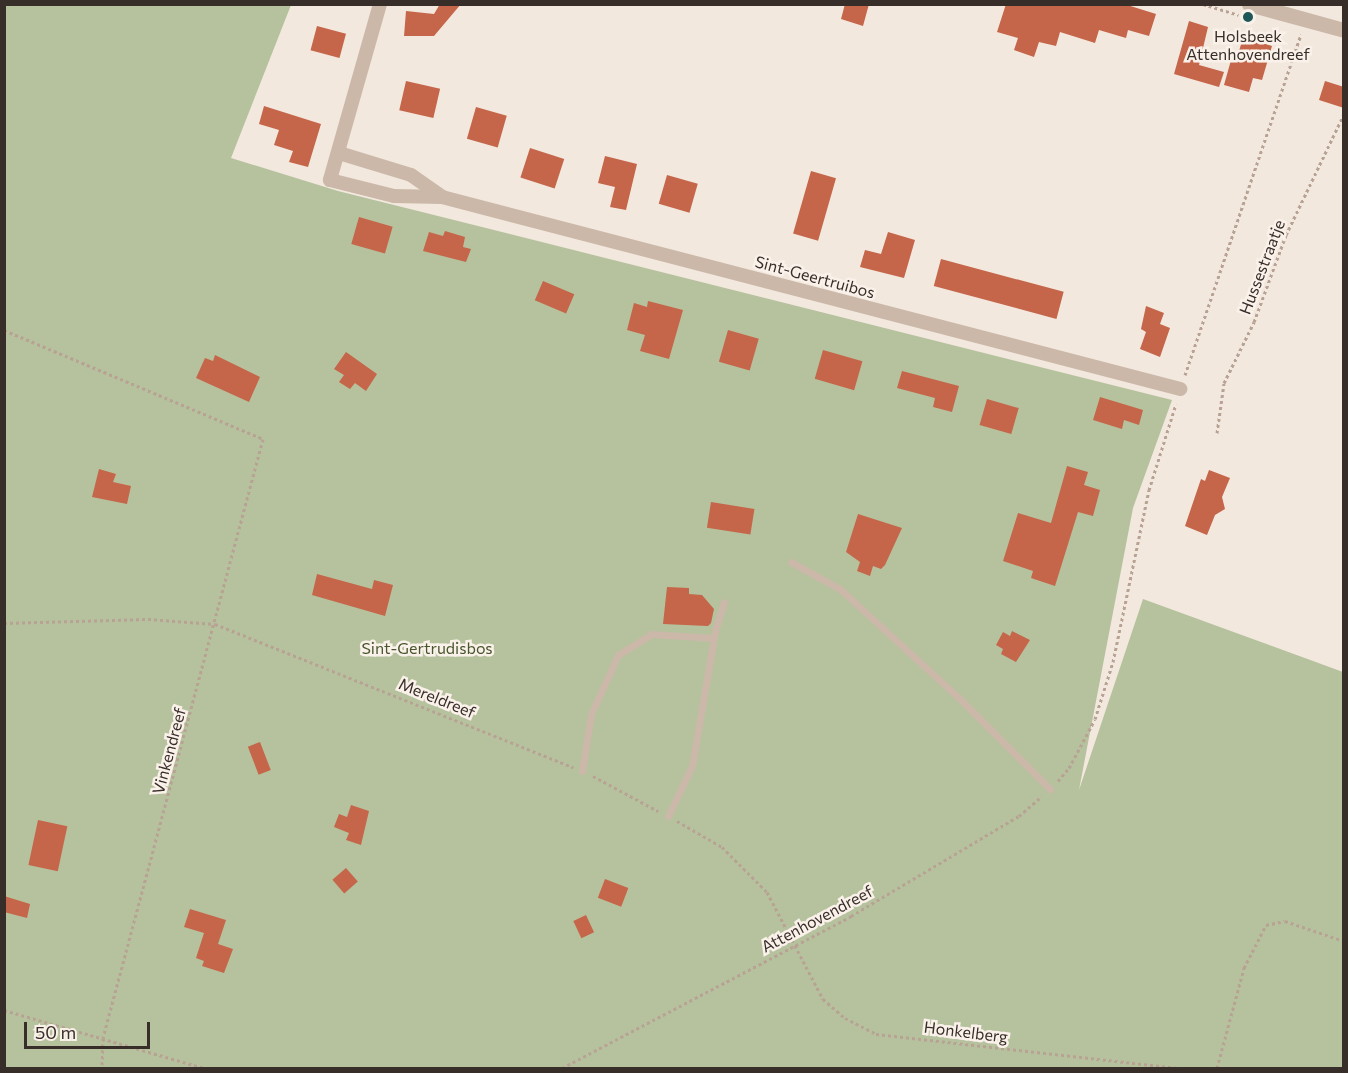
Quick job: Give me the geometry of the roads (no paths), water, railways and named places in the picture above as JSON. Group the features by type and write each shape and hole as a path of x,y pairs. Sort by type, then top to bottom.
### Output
{"street":[{"name":"Sint-Geertruibos","path":"380,4 330,180 394,196 442,197 1180,389"},
{"path":"1249,4 1344,30"},
{"name":"Sint-Geertruibos","path":"339,153 411,175 442,197"}],"lane":[{"path":"791,562 840,589 966,705 1050,789"},
{"path":"668,816 692,765 714,638 724,602"},
{"path":"582,771 591,714 618,655 651,634 714,638"}],"place":[{"name":"Holsbeek Attenhovendreef","path":"1248,17"}],"park label":[{"name":"Sint-Gertrudisbos","path":"427,648"}]}
